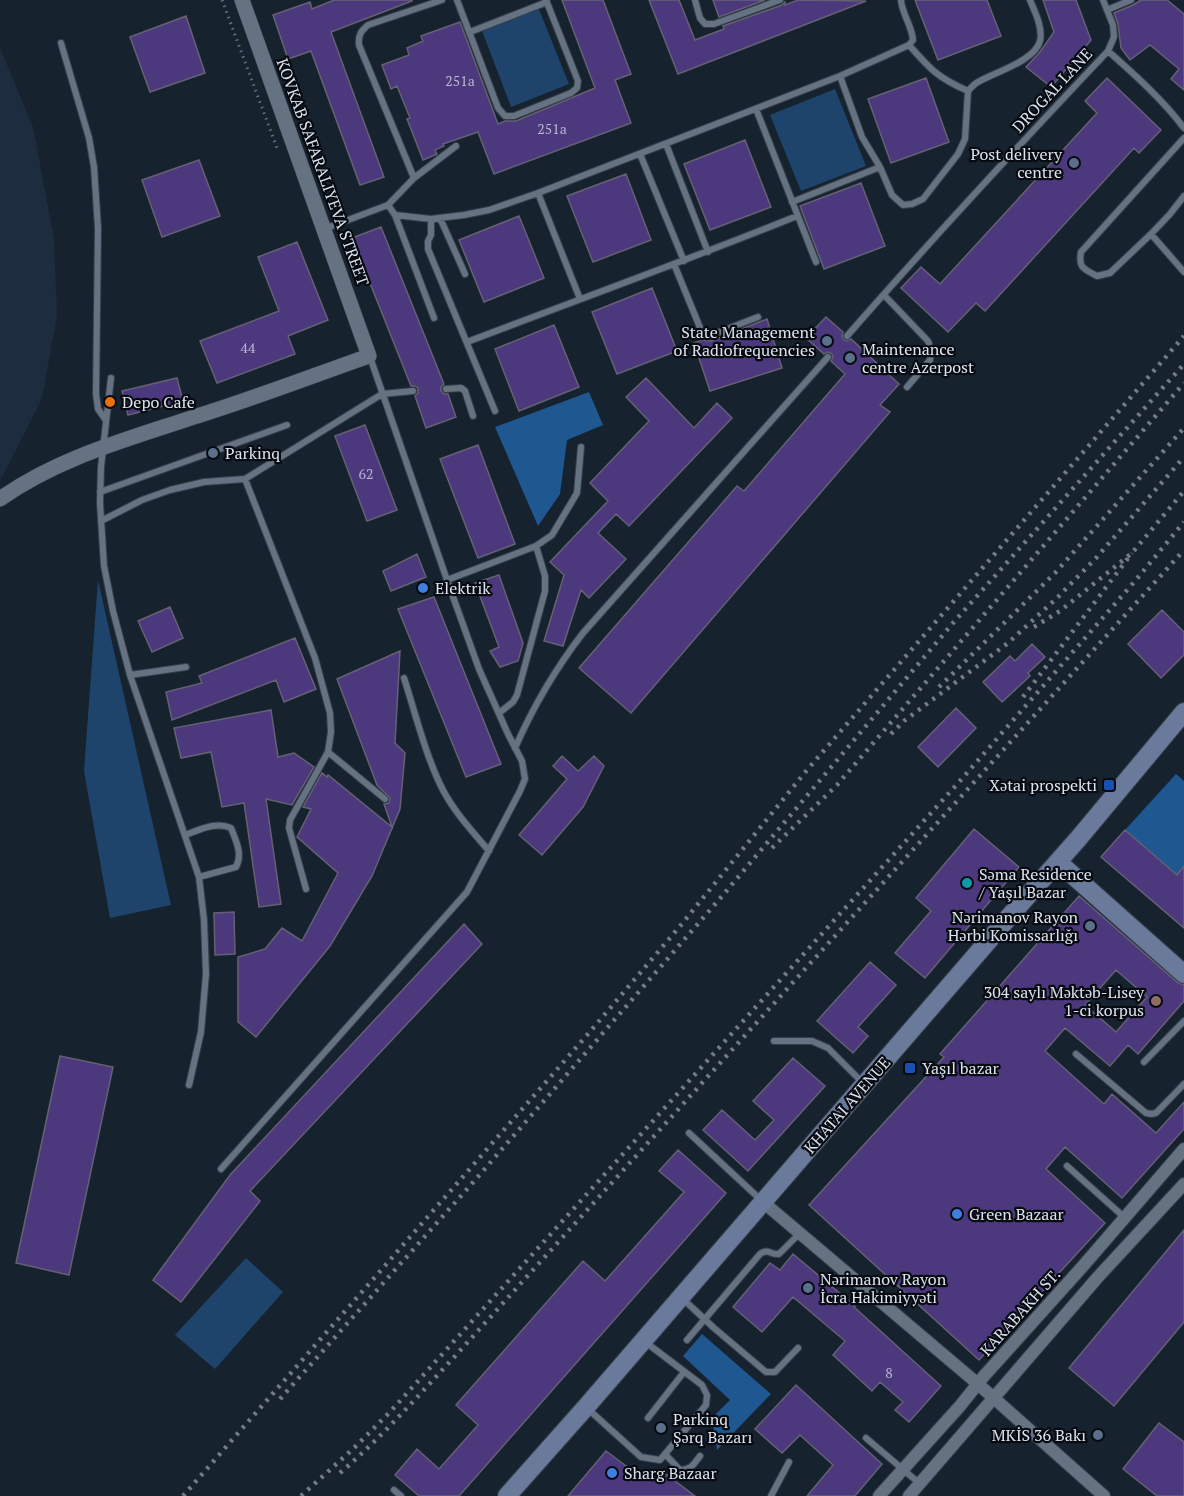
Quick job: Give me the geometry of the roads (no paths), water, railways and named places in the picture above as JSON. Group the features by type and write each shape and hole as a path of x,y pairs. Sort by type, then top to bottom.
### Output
{"main road":[{"name":"KHATAI AVENUE","path":"507,1496 1058,862 1184,712"},
{"path":"1058,862 1184,974"}],"street":[{"name":"KOVKAB SAFARALIYEVA STREET","path":"242,0 369,356"},
{"path":"0,499 51,469 104,446 199,416 369,356"},
{"name":"KARABAKH ST.","path":"879,1496 1184,1149"},
{"path":"909,1496 1098,1277 1184,1184"},
{"path":"763,1202 978,1384 1104,1496"}],"lane":[{"path":"414,178 359,45 358,37 368,25 442,0"},
{"path":"458,0 498,108 505,116 514,116 571,93 577,88 578,81 547,1 470,32"},
{"path":"695,0 700,18 705,24 714,24 780,0"},
{"path":"395,215 431,219 489,210 840,76 909,45 913,40 913,34 901,6 901,0"},
{"path":"840,76 862,137 880,167 892,195 903,205 912,204 923,199 958,154 964,139 968,91 977,82 1024,60 1040,42 1041,32 1030,0"},
{"name":"DROGAL LANE","path":"847,336 1108,51 1114,37 1113,25 1103,0"},
{"path":"1107,10 1131,0"},
{"path":"61,43 89,138 94,167 98,228 96,394 98,409 106,419"},
{"path":"909,45 930,70 968,91"},
{"path":"1108,51 1168,109 1184,128"},
{"path":"756,109 816,262"},
{"path":"1184,138 1081,252 1079,261 1083,269 1097,276 1110,273 1151,234 1184,196"},
{"path":"666,144 708,252"},
{"path":"324,229 388,205 414,178 456,146"},
{"path":"640,154 684,261"},
{"path":"792,202 880,167"},
{"path":"538,193 580,299"},
{"path":"388,205 395,215 434,318"},
{"path":"467,342 708,252 797,216"},
{"path":"440,218 465,274"},
{"path":"431,219 428,249 495,411"},
{"path":"1151,234 1184,272"},
{"path":"674,264 703,335 709,336 758,317"},
{"path":"884,295 928,341 932,350 930,360 907,387"},
{"path":"220,1169 467,892 525,779 522,761 479,669 369,356"},
{"path":"515,748 552,678 583,633 828,357"},
{"path":"111,378 100,492 104,566 130,675 199,877 204,920 206,974 201,1032 189,1085"},
{"path":"446,388 461,388 465,391 474,416"},
{"path":"101,521 142,500 170,490 204,482 245,478 382,394 413,391"},
{"path":"100,492 286,425"},
{"path":"447,580 536,546 552,535 577,493 581,447"},
{"path":"245,478 315,658 330,713 331,732 328,752 290,820 289,828 306,890"},
{"path":"499,713 513,702 517,695 545,591 545,576 536,546"},
{"path":"130,675 186,667"},
{"path":"404,678 425,746 444,791 462,820 489,851"},
{"path":"328,752 385,799"},
{"path":"184,835 225,825 231,828 240,852 236,867 199,877"},
{"path":"1144,1062 1184,1021"},
{"path":"774,1041 812,1041 828,1048 864,1085"},
{"path":"1076,1054 1146,1113 1156,1113 1184,1084"},
{"path":"689,1133 763,1202"},
{"path":"1067,1166 1124,1217"},
{"path":"687,1340 763,1251 774,1255 779,1254 800,1233"},
{"path":"681,1297 766,1372 775,1372 798,1348"},
{"path":"586,1407 641,1457 660,1460 706,1405 707,1395 702,1385 644,1340"},
{"path":"648,1418 684,1372"},
{"path":"866,1438 920,1484"},
{"path":"665,1454 680,1470 692,1467 700,1456"},
{"path":"771,1496 789,1462"},
{"path":"394,1490 401,1496"}],"railway":[{"path":"183,1496 588,1034 681,925 807,770 1184,336"},
{"path":"280,1399 476,1179 723,895 953,623 1184,364"},
{"path":"772,848 837,785 1184,383"},
{"path":"939,687 1055,573 1184,428"},
{"path":"891,734 904,721 1008,643 1057,598 1097,557 1184,457"},
{"path":"1034,627 1060,611 1132,553 1184,491"},
{"path":"301,1496 390,1412 959,782 1184,522"},
{"path":"340,1473 415,1400 1184,550"},
{"path":"1023,697 1132,553"}],"place":[{"name":"Post delivery centre","path":"1074,163"},
{"name":"State Management of Radiofrequencies","path":"827,341"},
{"name":"Maintenance centre Azerpost","path":"850,358"},
{"name":"Depo Cafe","path":"110,402"},
{"name":"Parkinq","path":"213,453"},
{"name":"Elektrik","path":"423,588"},
{"name":"Xətai prospekti","path":"1109,785"},
{"name":"Səma Residence / Yaşıl Bazar","path":"967,883"},
{"name":"Nərimanov Rayon Hərbi Komissarlığı","path":"1090,926"},
{"name":"304 saylı Məktəb-Lisey 1-ci korpus","path":"1156,1001"},
{"name":"Yaşıl bazar","path":"910,1068"},
{"name":"Green Bazaar","path":"957,1214"},
{"name":"Nərimanov Rayon İcra Hakimiyyəti","path":"808,1288"},
{"name":"Parkinq Şərq Bazarı","path":"661,1428"},
{"name":"MKİS 36 Bakı","path":"1098,1435"},
{"name":"Sharg Bazaar","path":"612,1473"}]}
